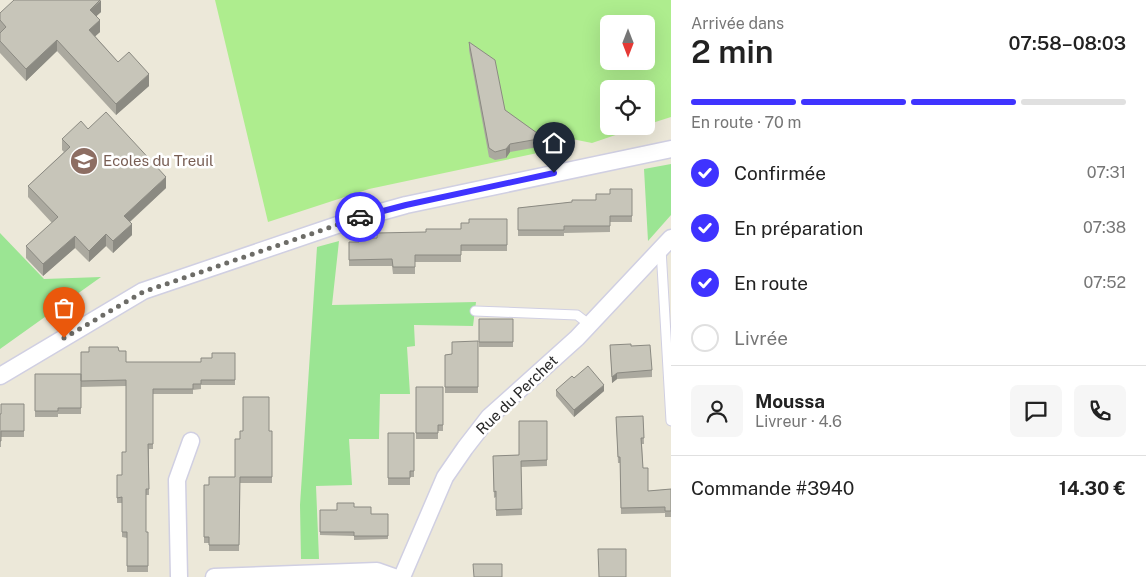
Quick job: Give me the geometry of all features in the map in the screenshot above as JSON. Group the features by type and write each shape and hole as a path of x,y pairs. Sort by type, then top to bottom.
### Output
{"street":[{"path":"0,376 143,292 352,220 406,205 671,149"},
{"name":"Rue du Perchet","path":"402,577 446,477 489,417 578,338 666,244"},
{"path":"179,577 178,480 191,441"},
{"path":"214,577 378,571 394,577"}],"lane":[{"path":"666,244 671,421"},
{"path":"475,311 577,315 590,324"}],"green space":[{"path":"215,0 671,0 671,117 655,122 655,80 600,80 600,135 616,135 592,143 557,136 547,151 369,189 268,222"},
{"path":"671,164 671,215 648,241 644,169"},
{"path":"0,233 44,279 101,277 0,349"},
{"path":"339,241 332,305 476,302 473,326 414,325 415,346 407,347 410,394 380,394 379,439 349,439 352,485 316,486 319,559 301,559 300,505 317,247"}],"building":[{"path":"14,0 100,0 90,10 100,20 89,30 118,62 129,52 149,74 116,104 57,40 26,69 0,41 0,33 6,27 0,20 0,13"},
{"path":"469,42 495,60 505,110 544,138 510,144 506,149 495,152 489,148"},
{"path":"106,112 166,177 124,216 132,224 113,241 106,234 89,251 75,236 43,264 26,246 58,217 28,186 70,147 62,139 81,121 88,129"},
{"path":"610,189 632,189 632,216 610,216 610,226 564,226 564,230 518,230 518,208 572,202 572,200 596,200 596,194 610,194"},
{"path":"469,219 507,219 507,245 461,245 461,255 415,255 415,267 393,267 392,259 349,260 349,242 359,242 359,238 377,238 377,233 426,232 426,229 461,229 461,223 469,223"},
{"path":"479,319 513,319 513,342 479,342"},
{"path":"478,341 478,387 445,387 445,355 452,354 452,342"},
{"path":"631,344 631,346 650,345 652,370 617,373 612,377 610,345"},
{"path":"89,347 118,347 119,351 126,351 126,362 201,362 201,358 212,358 212,353 235,353 235,380 201,380 201,384 193,384 193,389 153,389 153,444 148,444 149,489 146,489 148,566 127,566 127,532 122,532 122,497 117,498 117,475 122,475 122,452 126,452 126,380 81,381 81,352 89,352"},
{"path":"588,366 604,385 574,410 556,390 572,376 574,378"},
{"path":"35,374 81,374 81,408 35,411"},
{"path":"416,387 443,387 443,425 438,425 438,433 416,433"},
{"path":"243,397 269,397 269,431 272,431 272,477 240,477 239,545 209,545 209,537 204,537 204,485 209,485 209,477 235,477 235,439 240,439 240,431 243,431"},
{"path":"1,404 24,404 24,431 1,431 0,441 0,414"},
{"path":"643,416 644,438 641,438 643,468 648,468 648,491 671,489 671,511 665,511 665,507 621,508 620,457 618,457 616,417"},
{"path":"519,421 547,421 547,460 521,461 522,509 496,510 493,456 519,455"},
{"path":"388,433 414,433 414,471 410,471 410,478 388,478"},
{"path":"337,503 354,503 354,507 371,507 371,514 388,514 388,536 354,536 354,532 320,532 320,510 337,510"},
{"path":"598,549 626,549 626,577 599,577"},
{"path":"473,564 502,564 502,577 474,577"}],"way so far":[{"path":"64,338 143,292 360,217"}],"place":[{"name":"Ecoles du Treuil","path":"84,161"}],"route":[{"path":"360,217 406,205 554,173"}]}
